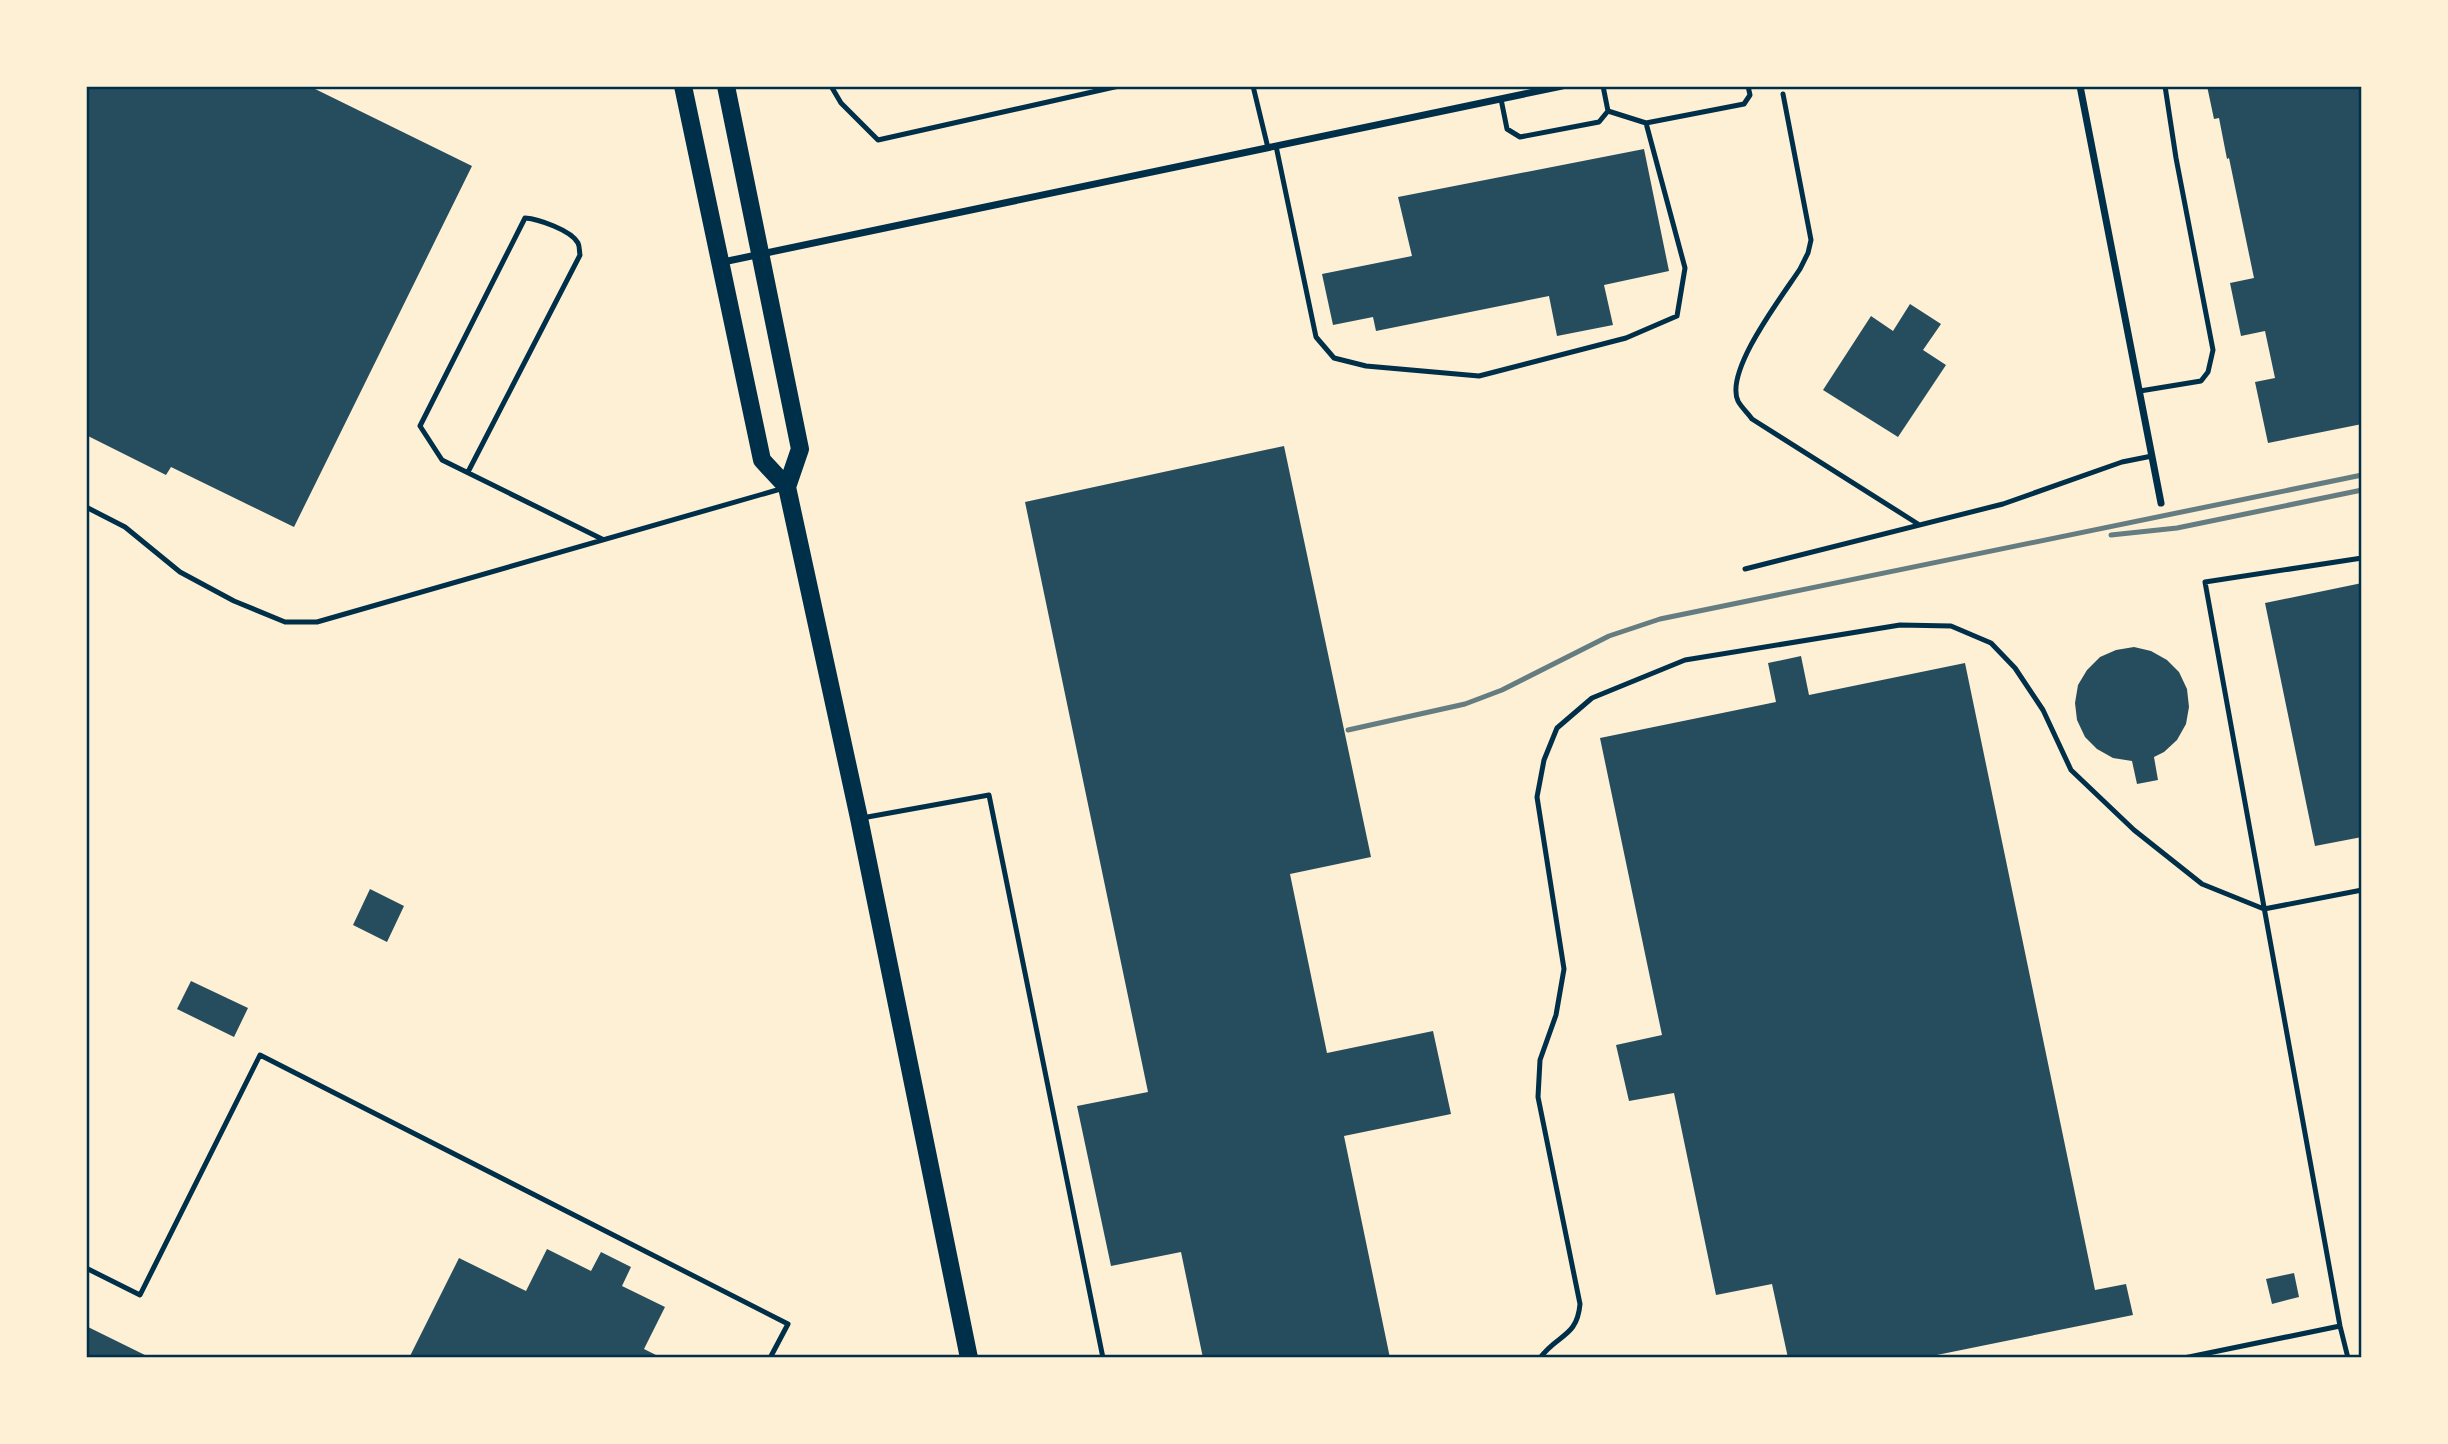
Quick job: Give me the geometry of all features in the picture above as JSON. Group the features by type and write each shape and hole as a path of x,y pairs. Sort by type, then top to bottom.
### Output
{"main road":[{"path":"683,86 762,460 787,487 859,818 969,1358"},
{"path":"726,86 800,449 787,487"}],"street":[{"path":"722,262 1562,86"},
{"path":"2080,86 2161,503"}],"lane":[{"path":"831,86 841,103 878,139 1119,86"},
{"path":"1253,86 1272,147 1316,337 1334,358 1366,366 1479,376 1626,338 1677,317 1685,268 1646,123"},
{"path":"1603,86 1608,111"},
{"path":"1608,111 1646,123 1744,104 1750,95 1748,86"},
{"path":"2140,391 2201,381 2208,372 2213,350 2165,86"},
{"path":"1783,94 1811,240 1800,269 1741,360 1735,382 1737,400 1752,419 1918,524"},
{"path":"1501,99 1507,129 1520,137 1599,122 1608,111"},
{"path":"468,472 580,255 578,242 566,232 536,219 525,218 421,426 442,460 602,539"},
{"path":"1745,569 2003,504 2122,462 2152,456"},
{"path":"86,507 125,527 180,572 234,601 285,622 317,622 787,487"},
{"path":"2348,1358 2205,582 2362,558"},
{"path":"1540,1358 1571,1330 1578,1320 1580,1304 1538,1097 1541,1060 1556,1015 1564,970 1537,797 1544,760 1558,728 1592,698 1685,660 1900,625 1951,626 1991,643 2015,668 2043,710 2071,771 2134,830 2202,884 2264,909 2362,890"},
{"path":"859,818 989,795 1103,1358"},
{"path":"86,1268 140,1295 260,1055 788,1324 770,1358"},
{"path":"2184,1358 2340,1326"},
{"path":"2224,1350 2225,1358"}],"building":[{"path":"86,86 309,86 472,166 294,527 171,467 166,475 86,435"},
{"path":"2207,86 2362,86 2362,424 2268,443 2255,382 2275,378 2265,331 2241,336 2230,283 2254,278 2229,158 2227,159 2219,118 2214,119"},
{"path":"1644,149 1669,271 1604,285 1613,325 1557,336 1549,296 1376,331 1373,317 1333,325 1322,274 1412,256 1398,197"},
{"path":"1910,304 1941,324 1923,350 1946,365 1898,437 1823,390 1871,316 1893,331"},
{"path":"1284,446 1371,857 1290,874 1327,1053 1433,1031 1451,1114 1344,1136 1390,1358 1203,1358 1181,1252 1111,1266 1077,1106 1148,1092 1025,502"},
{"path":"2362,583 2362,837 2315,846 2265,603"},
{"path":"2134,647 2151,651 2167,660 2179,672 2187,689 2189,707 2186,724 2177,740 2154,757 2158,780 2137,784 2132,761 2113,758 2097,749 2085,737 2077,720 2075,703 2078,685 2087,670 2100,657 2116,650"},
{"path":"1801,656 1809,695 1965,663 2095,1290 2126,1284 2133,1315 1922,1358 1788,1358 1772,1284 1716,1295 1674,1093 1629,1101 1616,1045 1662,1035 1600,738 1776,702 1768,663"},
{"path":"370,889 404,906 387,942 353,925"},
{"path":"191,981 248,1008 234,1037 177,1009"},
{"path":"547,1249 591,1271 601,1252 631,1267 622,1286 665,1307 644,1349 662,1358 409,1358 459,1258 526,1291"},
{"path":"2294,1273 2299,1297 2272,1304 2266,1279"},
{"path":"86,1326 151,1358 86,1358"}],"railway":[{"path":"1348,730 1465,704 1502,690 1609,636 1660,619 2362,475"},
{"path":"2111,535 2177,528 2362,490"}]}
